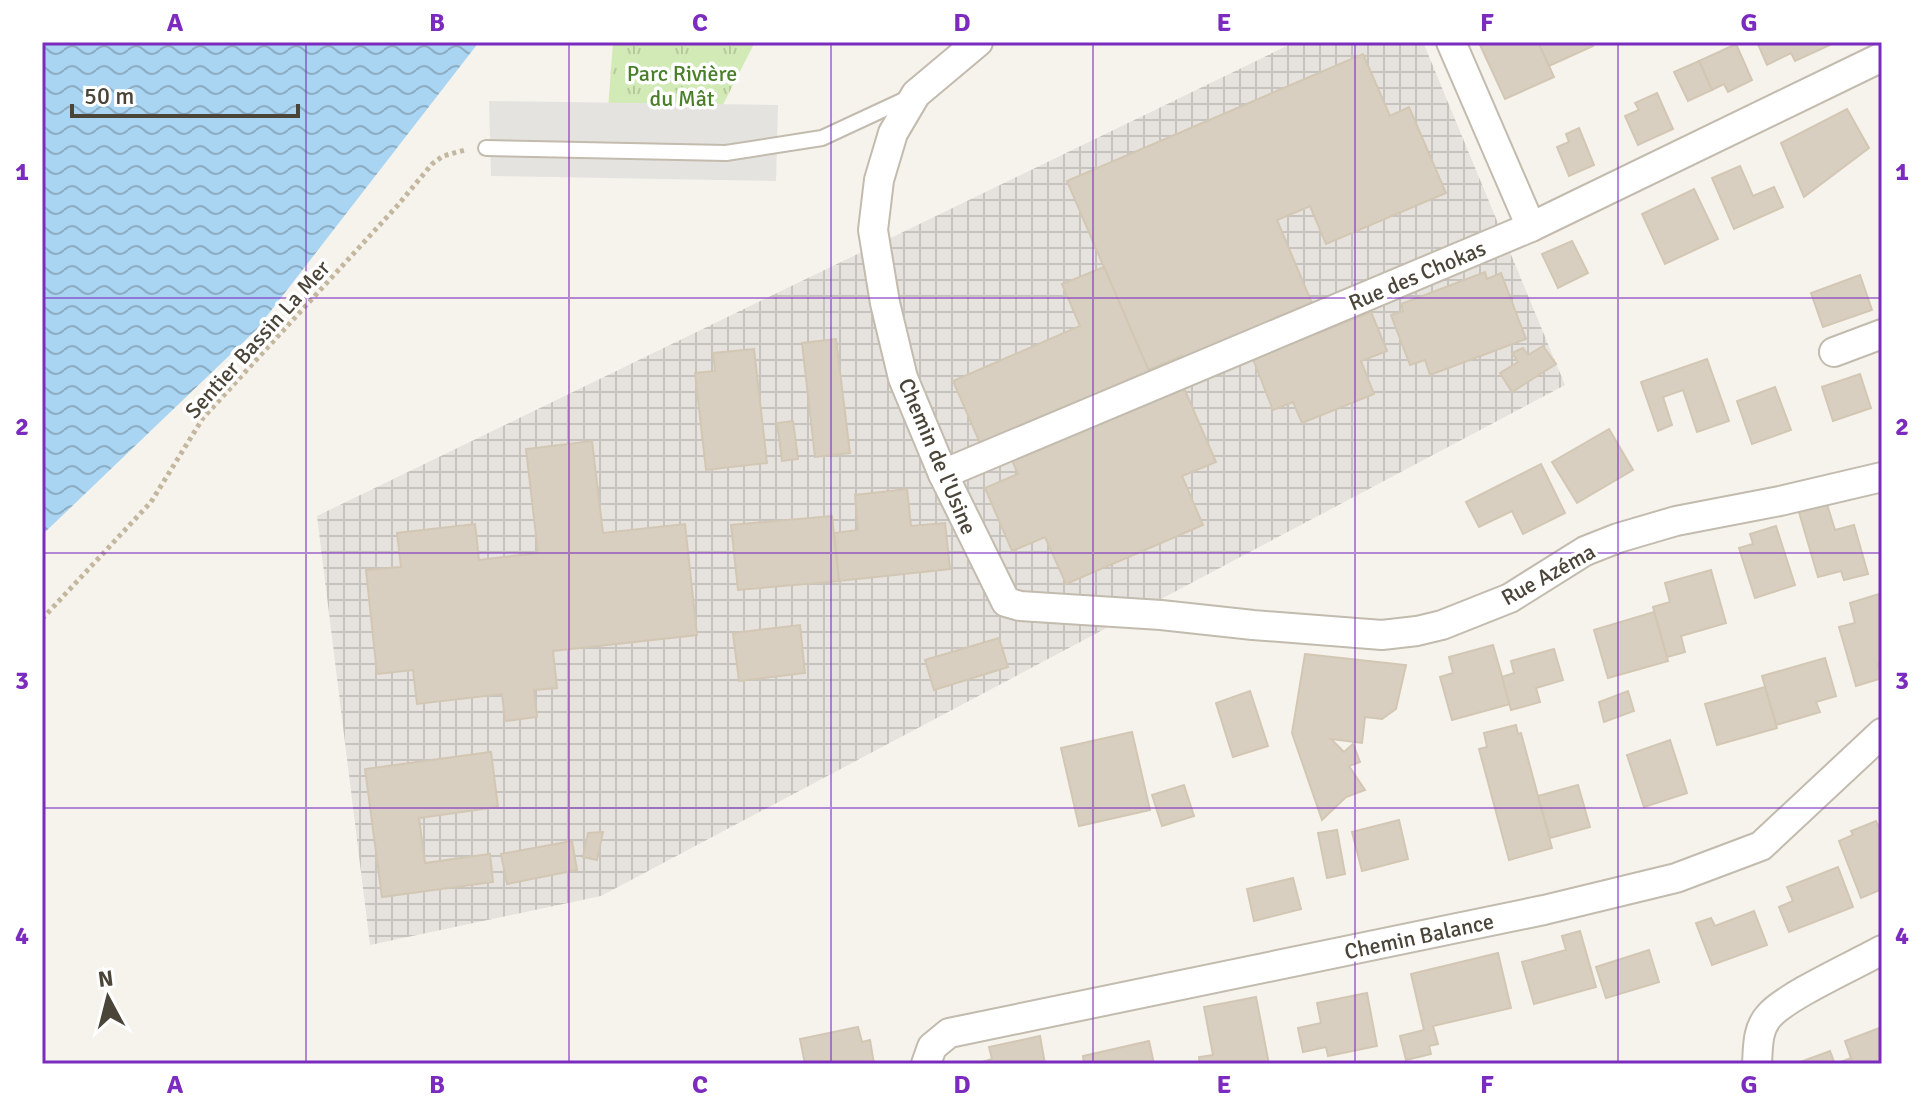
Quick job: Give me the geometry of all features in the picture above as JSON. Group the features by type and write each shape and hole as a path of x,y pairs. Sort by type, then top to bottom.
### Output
{"street":[{"name":"Chemin de l'Usine","path":"978,42 916,94 893,133 879,180 873,230 885,303 903,378 943,474 997,587 1006,602 1020,606"},
{"path":"1451,42 1531,227"},
{"name":"Rue des Chokas","path":"943,474 1531,227 1882,57"},
{"path":"1834,352 1882,334"},
{"name":"Rue Azéma","path":"1020,606 1382,635 1417,631 1442,625 1510,598 1585,551 1618,538 1676,521 1882,477"},
{"name":"Chemin Balance","path":"926,1064 932,1047 949,1033 1529,913 1676,878 1761,846 1882,733"},
{"path":"1757,1064 1759,1037 1768,1017 1792,999 1882,950"}],"lane":[{"path":"486,148 726,153 822,138 916,94"}],"path":[{"name":"Sentier Bassin La Mer","path":"42,619 151,502 203,418 432,164 459,150 486,148"}],"shaded area":[{"path":"1295,42 1423,42 1565,385 601,896 370,945 317,516"},
{"path":"489,101 778,105 776,181 491,176"}],"green space":[{"name":"Parc Rivière du Mât","path":"613,42 755,42 709,132 607,123"}],"water":[{"path":"49,42 479,42 256,330 42,535 42,49"}],"building":[{"path":"1486,42 1538,42 1554,77 1505,99 1480,45"},
{"path":"1538,42 1591,42 1593,46 1549,66"},
{"path":"1757,42 1832,44 1795,61 1791,53 1767,65"},
{"path":"1736,44 1752,80 1728,92 1724,84 1712,90 1699,61"},
{"path":"1363,54 1390,116 1409,107 1446,193 1326,244 1310,206 1277,220 1314,308 1185,363 1182,356 1148,370 1067,181"},
{"path":"1699,61 1712,90 1688,101 1674,72"},
{"path":"1657,93 1673,129 1638,145 1625,116 1639,110 1635,103"},
{"path":"1847,109 1869,148 1804,197 1781,143"},
{"path":"1579,128 1594,165 1569,176 1557,147 1569,142 1566,134"},
{"path":"1740,166 1753,196 1774,187 1783,207 1734,229 1712,178"},
{"path":"1694,189 1718,239 1665,264 1642,214"},
{"path":"1572,241 1588,273 1558,288 1542,254"},
{"path":"1104,267 1152,378 983,450 953,381 1080,326 1062,284"},
{"path":"1485,272 1487,279 1501,273 1526,339 1430,375 1425,360 1410,365 1391,315 1403,311 1401,304"},
{"path":"1860,275 1872,310 1823,327 1811,293"},
{"path":"1371,312 1387,351 1361,361 1374,394 1302,423 1293,402 1273,410 1253,359"},
{"path":"836,339 850,453 815,457 802,343"},
{"path":"1543,346 1556,364 1512,392 1500,373 1518,362 1512,353 1523,348 1528,355"},
{"path":"754,349 767,463 706,470 695,373 715,371 713,353"},
{"path":"1707,359 1729,421 1697,432 1683,390 1663,397 1672,425 1658,431 1641,382"},
{"path":"1860,374 1871,408 1833,421 1822,387"},
{"path":"1180,379 1216,462 1182,476 1203,525 1066,584 1045,537 1012,551 985,488 1018,474 1009,453"},
{"path":"1775,387 1791,430 1752,444 1737,401"},
{"path":"793,421 798,459 782,461 777,423"},
{"path":"1609,429 1633,470 1577,503 1552,462"},
{"path":"592,441 603,533 685,524 697,635 553,651 557,688 534,690 537,717 505,721 502,694 417,704 413,670 377,674 366,570 401,567 397,533 475,524 479,560 538,553 526,449"},
{"path":"1541,464 1565,513 1523,534 1512,511 1479,527 1466,502"},
{"path":"907,489 911,526 945,523 950,569 839,581 834,533 858,530 855,495"},
{"path":"1826,501 1835,530 1854,525 1868,574 1844,580 1841,571 1818,577 1798,509"},
{"path":"832,516 839,581 738,590 731,525"},
{"path":"1776,526 1795,585 1755,598 1739,548 1753,544 1750,534"},
{"path":"1711,570 1726,623 1681,636 1685,652 1667,657 1653,607 1670,602 1665,583"},
{"path":"1882,593 1882,663 1878,664 1882,678 1856,686 1839,627 1855,623 1850,603"},
{"path":"1654,612 1668,661 1608,678 1594,630"},
{"path":"800,625 805,673 739,681 733,633"},
{"path":"999,638 1008,667 934,690 925,660"},
{"path":"1493,645 1510,704 1452,720 1440,677 1453,673 1449,657"},
{"path":"1554,649 1563,680 1536,688 1540,702 1511,710 1502,677 1514,673 1511,661"},
{"path":"1305,654 1406,665 1396,709 1382,719 1365,717 1362,743 1331,739 1344,752 1353,744 1360,762 1349,766 1365,790 1346,797 1322,820 1292,733"},
{"path":"1825,658 1836,696 1816,702 1820,712 1776,725 1762,676"},
{"path":"1765,687 1777,728 1717,745 1705,704"},
{"path":"1250,691 1268,746 1233,757 1216,703"},
{"path":"1628,691 1634,711 1604,722 1599,702"},
{"path":"1516,725 1518,734 1521,733 1552,848 1509,860 1479,749 1487,747 1484,733"},
{"path":"1132,732 1150,810 1079,826 1061,748"},
{"path":"1670,740 1687,793 1644,807 1627,755"},
{"path":"491,752 498,807 419,818 425,863 490,854 493,882 382,897 365,769"},
{"path":"1184,785 1194,816 1162,826 1152,795"},
{"path":"1578,785 1590,827 1550,838 1538,796"},
{"path":"1399,820 1408,859 1362,871 1352,832"},
{"path":"1876,821 1878,826 1882,824 1882,889 1861,898 1839,841 1853,835 1851,831"},
{"path":"1337,830 1345,874 1327,878 1318,833"},
{"path":"603,832 597,860 583,857 588,833"},
{"path":"572,841 577,870 507,884 501,854"},
{"path":"1838,867 1853,907 1789,932 1779,907 1793,901 1787,887"},
{"path":"1293,878 1301,909 1254,921 1247,889"},
{"path":"1754,911 1767,945 1712,965 1696,923 1711,918 1715,926"},
{"path":"1580,931 1596,987 1534,1004 1522,962 1566,950 1562,936"},
{"path":"1649,950 1659,982 1606,998 1596,967"},
{"path":"1498,953 1511,1008 1433,1026 1438,1044 1429,1046 1431,1054 1406,1060 1400,1036 1424,1030 1411,974"},
{"path":"1367,993 1377,1046 1328,1056 1326,1047 1303,1052 1298,1028 1321,1023 1317,1003"},
{"path":"1256,997 1269,1064 1200,1064 1199,1057 1213,1055 1204,1007"},
{"path":"858,1027 862,1042 870,1040 874,1064 805,1064 800,1039"},
{"path":"1882,1027 1882,1064 1853,1064 1845,1041"},
{"path":"1040,1036 1045,1064 976,1064 992,1059 989,1047"},
{"path":"1149,1041 1154,1064 1084,1064 1083,1056"},
{"path":"1830,1051 1835,1064 1795,1064"},
{"path":"1851,1058 1853,1064 1835,1064"}]}
